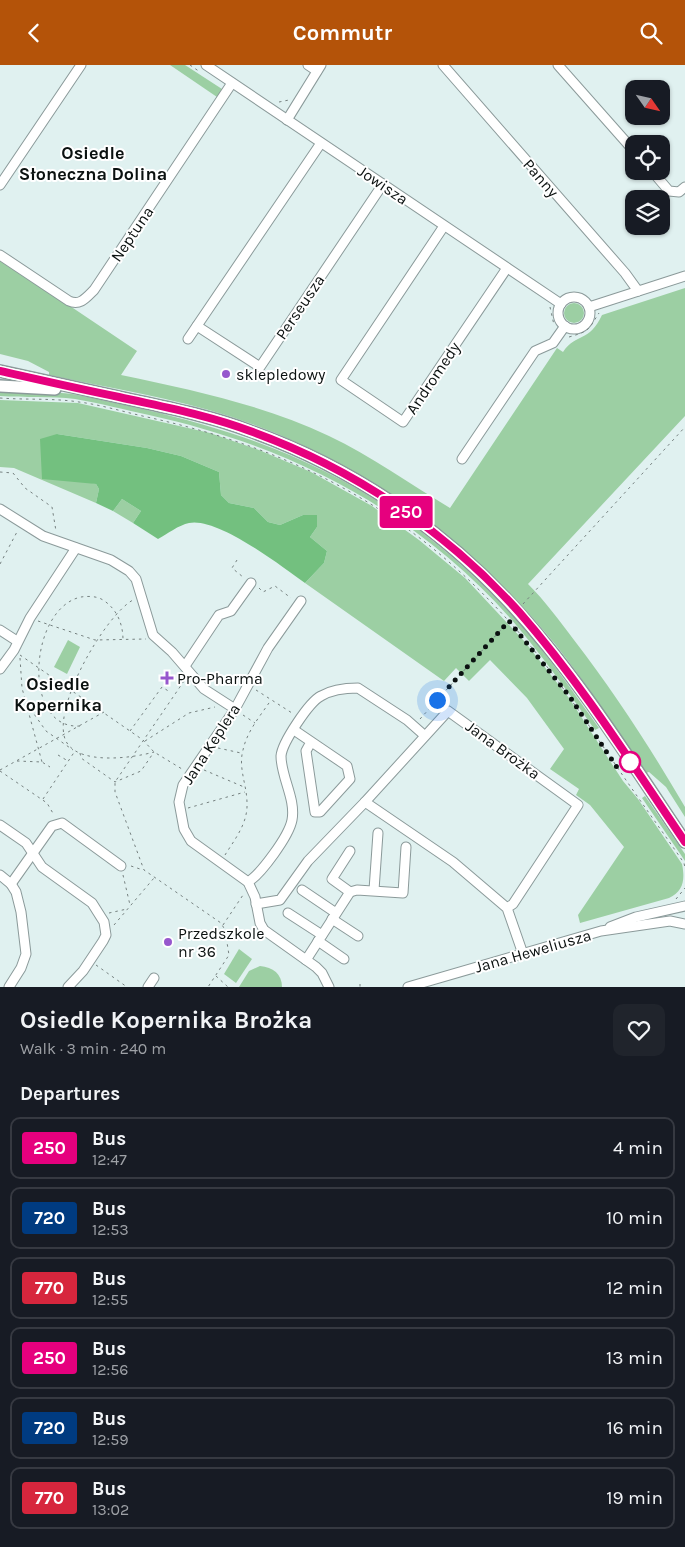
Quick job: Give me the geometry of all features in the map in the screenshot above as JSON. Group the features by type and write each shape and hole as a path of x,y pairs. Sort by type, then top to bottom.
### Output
{"main road":[{"path":"0,371 227,423 283,444 333,466 377,493 437,536 474,567 517,611 574,681 685,842"},
{"path":"0,386 84,390"}],"street":[{"path":"0,185 81,65"},
{"name":"Jowisza","path":"206,65 561,304"},
{"path":"287,120 319,68 308,65"},
{"name":"Panny","path":"442,65 625,273 638,291"},
{"path":"558,65 625,141"},
{"name":"Neptuna","path":"0,255 69,301 82,302 94,290 232,83"},
{"path":"188,339 321,143"},
{"path":"660,180 669,191 679,192 685,187"},
{"name":"Perseusza","path":"197,326 260,367 383,184"},
{"name":"Andromedy","path":"444,225 341,380 403,422 507,268"},
{"path":"590,307 685,276"},
{"path":"576,297 586,302 590,307 590,317 584,326 575,329 565,326 559,318 561,304 565,299 576,297"},
{"path":"462,459 534,351 553,343 565,326"},
{"path":"0,509 36,533 111,560 129,571 136,579 148,623 157,639 204,689 232,707"},
{"path":"0,669 14,650 30,618 76,547"},
{"path":"187,669 219,615 231,611 250,583"},
{"name":"Jana Keplera","path":"247,886 220,862 191,841 184,829 180,810 180,793 232,707 248,685 268,648 300,603"},
{"path":"0,630 17,641"},
{"path":"329,987 322,973 306,959 264,930 260,923 256,904 247,886 260,873 286,834 292,821 281,757 286,742 314,701 320,696 358,688 414,726 424,735"},
{"name":"Jana Brożka","path":"256,904 280,900 308,861 448,711 578,805 513,904 507,908"},
{"path":"294,730 347,767 350,773 350,779 320,812 314,812 306,751 311,742"},
{"path":"365,801 453,862 507,908 523,954"},
{"path":"11,884 52,826 58,823 62,823 123,867"},
{"path":"0,825 26,843 42,867 92,903 106,929 103,941 90,961 68,987"},
{"path":"374,890 378,833"},
{"path":"350,851 332,879 350,892 374,890 403,893 406,847"},
{"path":"0,875 11,884 19,901 27,946 24,961 9,987"},
{"path":"302,890 358,936"},
{"path":"306,959 350,892"},
{"name":"Jana Heweliusza","path":"408,987 601,931 636,917 685,906"},
{"path":"288,913 344,959"},
{"name":"Jana Heweliusza","path":"601,931 670,921 685,924"},
{"path":"148,987 154,979"}],"path":[{"path":"276,102 286,102 292,97"},
{"path":"0,398 78,402 211,432 291,461 344,487 402,525 466,577 509,621 570,697 684,863 685,868"},
{"path":"517,611 685,427"},
{"path":"0,472 13,473 25,488 52,507 58,541"},
{"path":"0,563 22,523"},
{"path":"237,560 232,568 263,592 275,586 300,603"},
{"path":"80,726 63,724 53,716 46,706 42,694 41,648 49,624 64,604 84,596 102,600 117,614 122,623 123,640"},
{"path":"75,752 66,742 63,724 72,691 82,667 98,640 117,614 130,601 140,596"},
{"path":"30,618 98,640 157,639"},
{"path":"414,726 509,621"},
{"path":"42,762 25,701 20,671 20,655 104,712 144,741 154,752 190,775"},
{"path":"144,870 115,792 115,782 144,741 187,669"},
{"path":"248,685 301,719"},
{"path":"130,731 162,687 170,692"},
{"path":"220,862 244,823 247,803 242,753 255,723 271,700"},
{"path":"25,701 38,722 56,739 75,752 101,757 132,756 154,752"},
{"path":"144,741 190,713 232,707 255,723"},
{"path":"58,823 51,808 0,771 104,712"},
{"path":"211,744 220,749 242,753"},
{"path":"42,800 75,752"},
{"path":"115,782 142,771 154,752"},
{"path":"80,753 80,758 115,782"},
{"path":"58,755 68,761"},
{"path":"17,761 42,762 50,767"},
{"path":"195,767 245,788"},
{"path":"180,810 245,791"},
{"path":"130,906 123,867 144,870 222,925 225,930 229,955 208,987"},
{"path":"106,929 113,926 154,878"},
{"path":"222,925 247,886"},
{"path":"675,899 685,889"},
{"path":"105,913 128,909"},
{"path":"90,961 127,987"},
{"path":"216,976 228,987"}],"green space":[{"path":"170,65 185,65 222,89 217,97"},
{"path":"0,259 137,351 121,375 227,399 304,425 360,452 450,508 557,348 563,352 573,342 588,334 602,315 685,288 685,416 528,584 557,618 618,701 685,807 685,817 666,787 649,772 646,773 567,660 522,606 449,538 410,508 368,480 325,456 279,435 232,417 164,399 49,375 49,372 28,361 0,354"},
{"path":"574,303 581,306 584,313 581,320 574,323 567,320 564,313 567,306"},
{"path":"0,392 72,394 197,423 249,439 297,458 343,481 387,508 430,538 471,574 535,641 599,728 595,730 522,632 473,580 433,546 391,515 346,488 300,464 201,428 75,399 0,396"},
{"path":"0,400 78,403 210,433 259,450 311,472 372,506 419,540 465,578 525,642 569,698 623,781 638,799 682,864 683,880 678,892 669,898 580,923 578,915 624,847 590,805 576,795 579,789 550,769 564,749 527,698 490,660 469,681 456,668 444,681 305,583 324,563 327,551 310,537 317,527 303,515 280,525 268,522 254,508 229,503 221,495 219,472 181,456 147,448 57,434 88,482 96,484 99,489 96,503 14,468 0,467"},
{"path":"57,434 147,448 181,456 219,472 221,495 229,503 254,508 268,522 280,525 303,515 317,515 317,527 310,537 327,551 324,563 305,583 249,544 216,527 201,523 189,523 158,539 133,523 141,511 122,499 113,511 96,503 99,489 96,484 42,479 40,439"},
{"path":"122,499 141,511 133,523 113,511"},
{"path":"68,640 80,647 67,674 54,667"},
{"path":"645,796 685,854 685,861 642,798"},
{"path":"239,949 252,959 236,983 224,974"},
{"path":"260,966 276,972 282,982 282,987 239,987 249,971"}],"bus line":[{"name":"250","path":"0,371 198,415 249,430 333,466 396,505 458,553 523,617 574,681 685,842"}],"place":[{"name":"sklepledowy","path":"226,374"},
{"name":"Pro-Pharma","path":"167,678"},
{"name":"Przedszkole nr 36","path":"168,942"}],"district":[{"name":"Osiedle Słoneczna Dolina","path":"93,164"},
{"name":"Osiedle Kopernika","path":"58,694"}],"route":[{"path":"437,700 509,621 570,697 618,769 630,762"}]}
